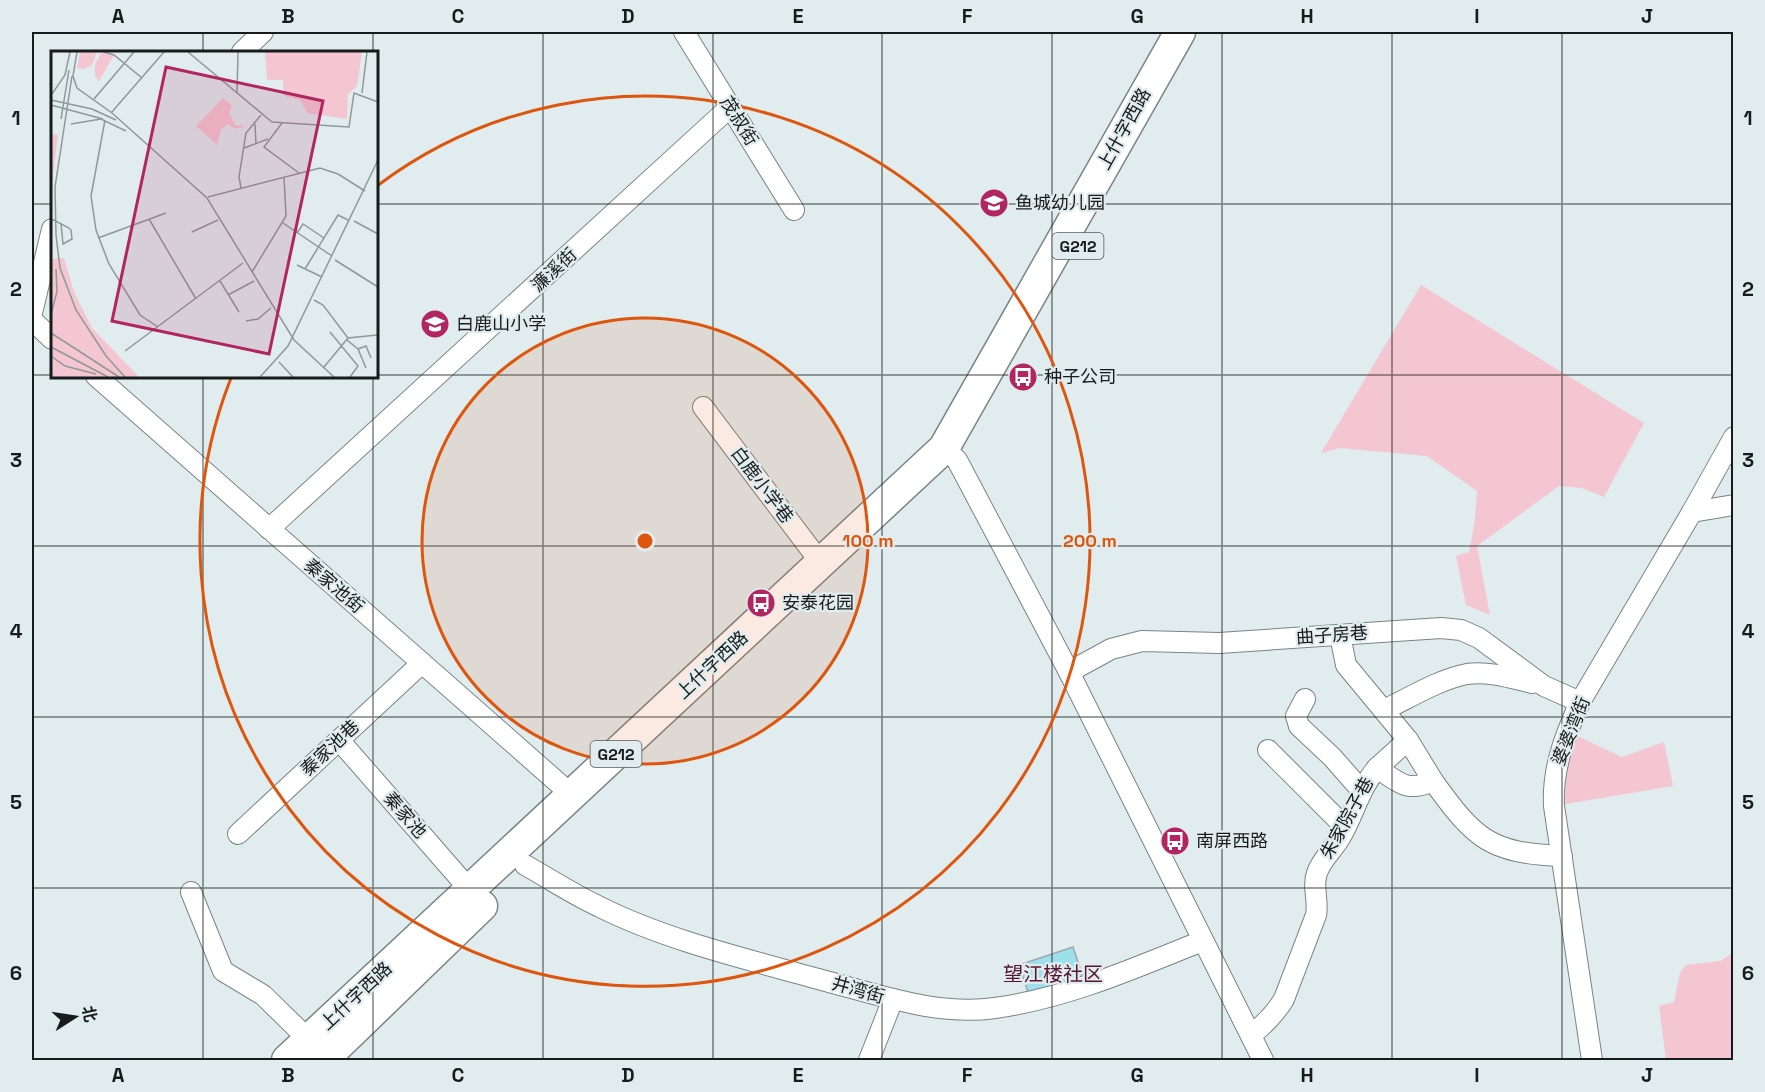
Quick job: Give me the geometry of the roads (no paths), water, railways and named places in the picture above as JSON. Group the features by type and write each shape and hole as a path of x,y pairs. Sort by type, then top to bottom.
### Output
{"highway":[{"name":"上什字西路","path":"316,1050 470,890 821,563 951,454 1180,32"},
{"name":"上什字西路","path":"287,1060 316,1050 525,865 951,454 1198,32"}],"street":[{"path":"243,51 263,32"},
{"name":"茂叔街","path":"684,32 794,210"},
{"name":"濂溪街","path":"269,529 730,107"},
{"path":"32,314 51,233"},
{"path":"32,320 51,338"},
{"name":"秦家池街","path":"98,378 572,795"},
{"name":"白鹿小学巷","path":"703,407 821,563"},
{"name":"婆婆湾街","path":"1592,1060 1553,788 1555,769 1567,731 1580,702 1734,437"},
{"path":"951,454 1069,672 1263,1060"},
{"path":"1692,512 1734,504"},
{"name":"曲子房巷","path":"1069,672 1111,649 1142,641 1219,643 1442,628 1461,630 1479,638 1544,686 1580,702"},
{"path":"1340,635 1346,665 1408,740 1433,781 1468,826 1504,849 1519,853 1562,856"},
{"name":"秦家池巷","path":"238,834 422,663"},
{"path":"1384,710 1467,674 1492,675 1544,686"},
{"path":"1305,699 1296,716 1299,726 1332,757 1361,790"},
{"name":"秦家池","path":"339,740 470,890"},
{"path":"1377,768 1408,740"},
{"path":"1268,750 1346,827"},
{"name":"朱家院子巷","path":"1251,1035 1277,1011 1284,999 1318,908 1316,876 1346,827 1361,790 1377,768 1413,788 1433,781"},
{"name":"井湾街","path":"525,865 601,908 674,937 893,999 946,1009 993,1008 1086,986 1202,941"},
{"path":"191,892 223,971 263,995 316,1050"},
{"path":"869,1060 893,999"}],"place":[{"name":"鱼城幼儿园","path":"994,203"},
{"name":"白鹿山小学","path":"435,324"},
{"name":"种子公司","path":"1023,377"},
{"name":"安泰花园","path":"761,603"},
{"name":"南屏西路","path":"1175,841"}],"district":[{"name":"望江楼社区","path":"1053,974"}]}
